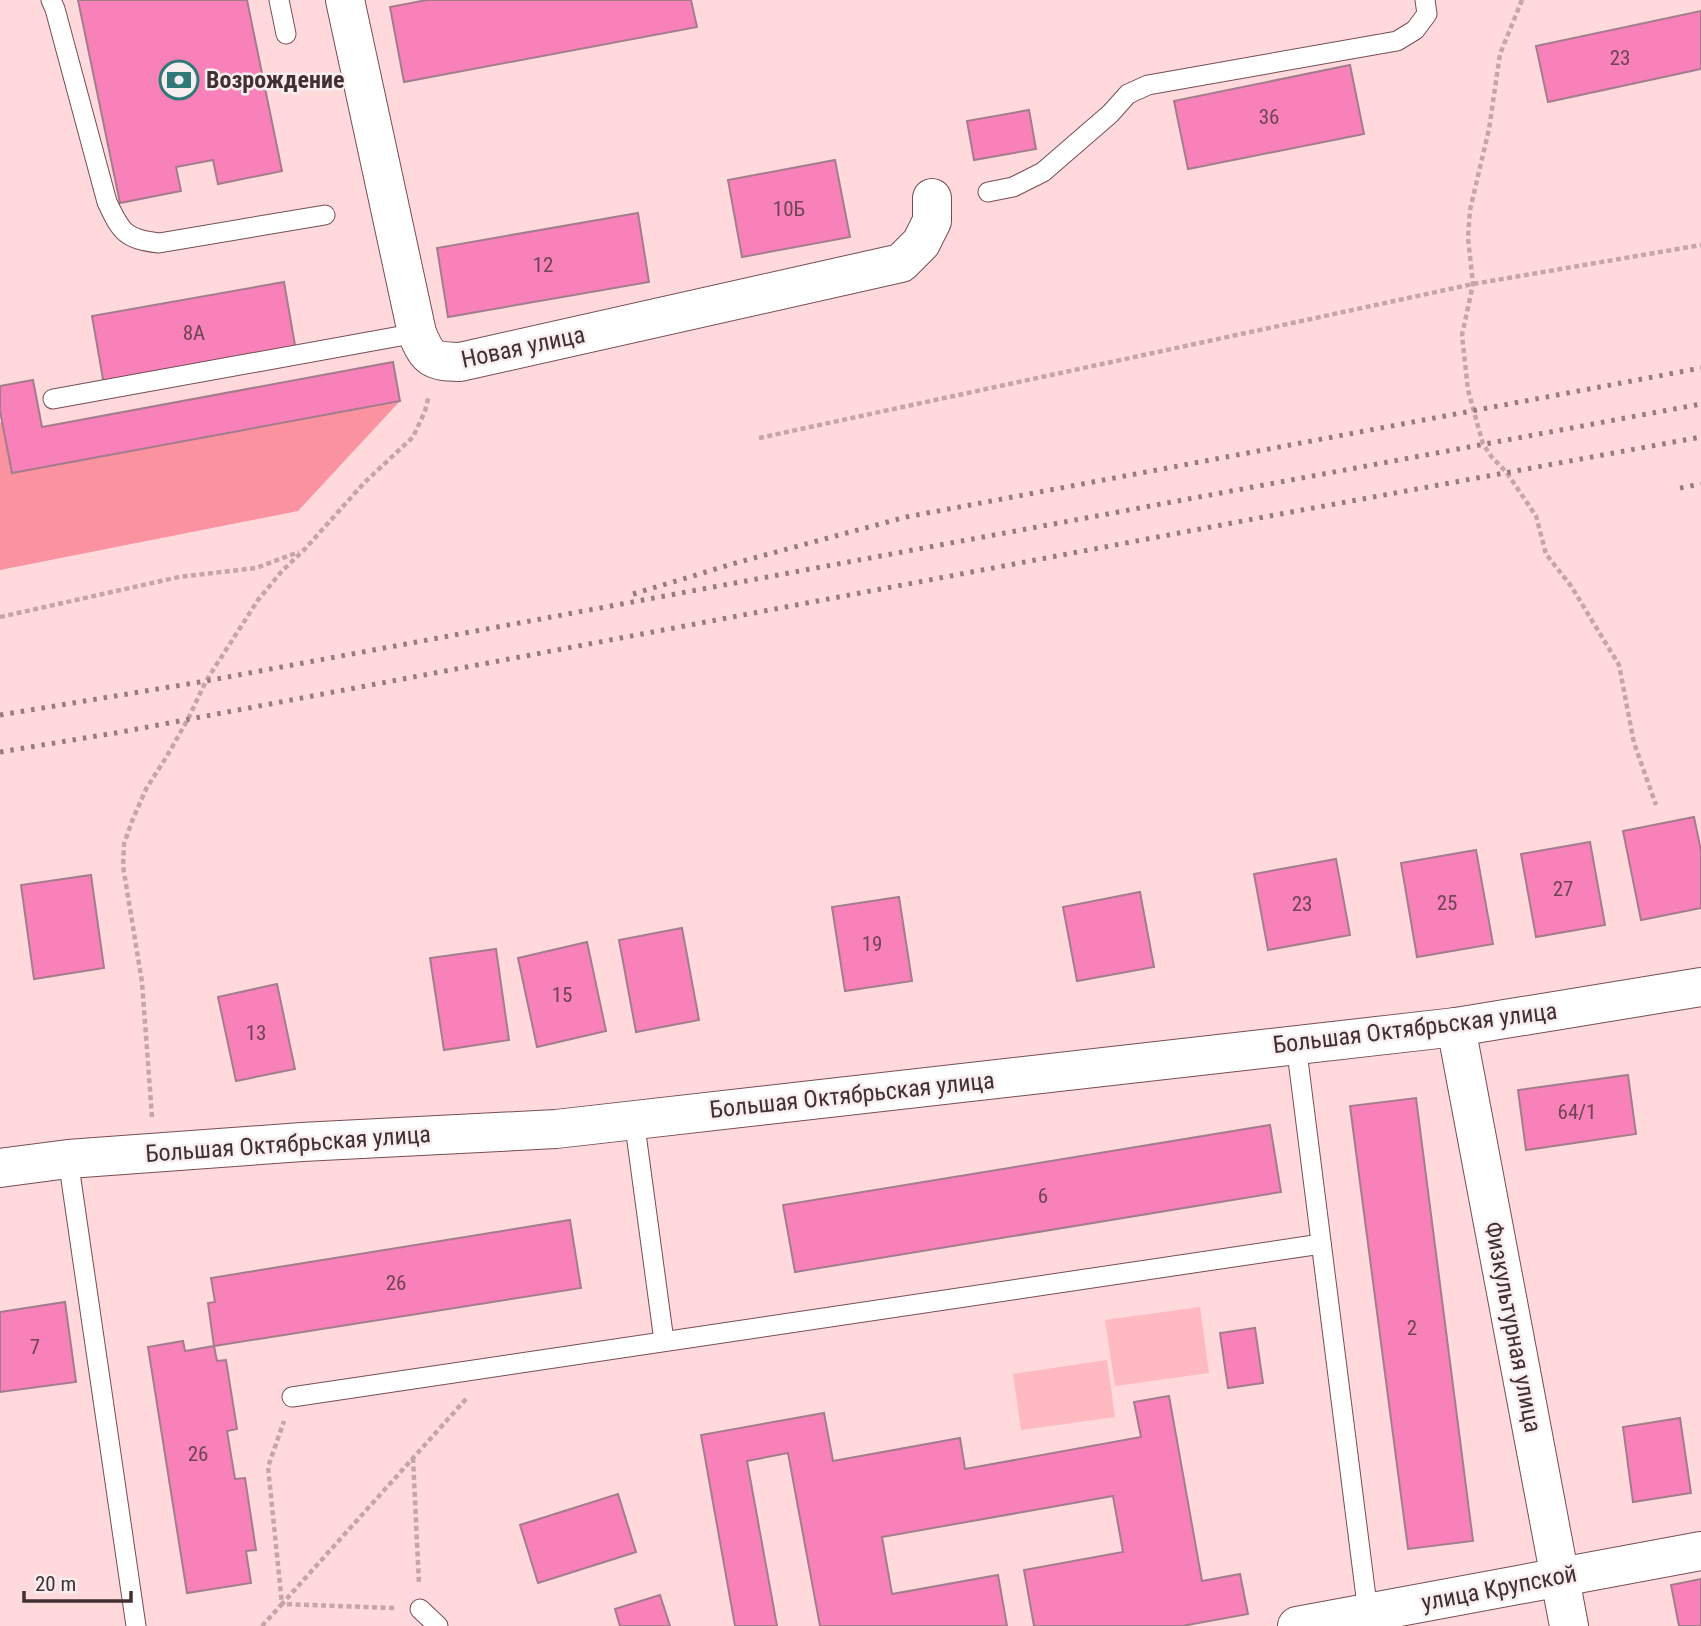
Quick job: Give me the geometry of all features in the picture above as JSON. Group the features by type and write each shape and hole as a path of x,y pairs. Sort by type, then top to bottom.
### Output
{"street":[{"path":"345,0 425,346"},
{"name":"Новая улица","path":"425,346 443,362 460,362 901,263 921,243 932,221 932,198"},
{"name":"Большая Октябрьская улица","path":"0,1168 155,1152 556,1129 1456,1027 1701,987"},
{"name":"Физкультурная улица","path":"1456,1027 1569,1626"},
{"name":"улица Крупской","path":"1297,1626 1701,1552"}],"lane":[{"path":"51,0 107,202 126,235 141,241 159,243 325,215"},
{"path":"279,0 286,34"},
{"path":"988,192 1013,187 1043,172 1110,114 1128,94 1148,85 1397,41 1415,30 1427,14 1425,0"},
{"path":"53,399 425,346"},
{"path":"1296,1044 1368,1613"},
{"path":"634,1119 664,1341"},
{"path":"68,1159 136,1626"},
{"path":"292,1397 1321,1244"},
{"path":"420,1609 438,1626"}],"path":[{"path":"1522,0 1500,54 1489,128 1470,210 1468,238 1473,284 1462,335 1468,390 1483,444 1507,473 1536,516 1545,554 1571,586 1619,665 1634,743 1656,805"},
{"path":"759,438 1473,284 1701,245"},
{"path":"155,1152 142,982 123,866 124,844 146,789 167,756 206,681 258,600 363,483 413,437 425,411 432,385 425,346"},
{"path":"0,617 179,577 256,568 304,550"},
{"path":"262,1626 495,1367"},
{"path":"282,1604 268,1467 292,1397"},
{"path":"282,1604 420,1609 413,1458"}],"shaded area":[{"path":"400,401 298,511 0,570 2,420 12,473"},
{"path":"1200,1307 1209,1373 1115,1386 1105,1320"},
{"path":"1107,1360 1115,1417 1021,1430 1013,1374"}],"building":[{"name":"Возрождение","path":"78,0 247,0 282,171 218,184 213,160 176,167 181,191 120,203"},
{"path":"427,0 691,0 697,27 404,82 390,7"},
{"path":"1701,11 1701,69 1548,102 1536,46"},
{"path":"1350,65 1364,134 1188,169 1174,101"},
{"path":"1029,110 1036,149 974,160 967,121"},
{"path":"835,160 850,237 742,257 728,180"},
{"path":"638,213 649,282 448,317 437,248"},
{"path":"284,282 296,351 104,385 92,316"},
{"path":"393,362 400,401 12,473 0,411 0,386 33,380 42,427"},
{"path":"1694,817 1701,851 1701,908 1641,920 1623,831"},
{"path":"1590,842 1605,925 1536,937 1521,854"},
{"path":"1476,850 1493,944 1417,957 1401,863"},
{"path":"1336,859 1350,935 1268,950 1254,874"},
{"path":"91,875 104,968 34,979 21,885"},
{"path":"1140,892 1154,967 1077,981 1063,907"},
{"path":"899,897 912,981 845,991 832,907"},
{"path":"682,928 699,1020 636,1032 619,940"},
{"path":"587,942 606,1031 537,1047 518,958"},
{"path":"496,949 509,1040 444,1050 430,958"},
{"path":"277,984 295,1069 236,1081 218,997"},
{"path":"1628,1075 1636,1134 1526,1150 1518,1090"},
{"path":"1416,1098 1473,1541 1408,1549 1350,1106"},
{"path":"1270,1125 1281,1192 795,1272 783,1205"},
{"path":"570,1220 581,1288 214,1346 208,1303 215,1302 211,1278"},
{"path":"65,1302 76,1382 0,1392 0,1312"},
{"path":"1255,1328 1263,1383 1228,1388 1220,1333"},
{"path":"183,1341 185,1351 214,1346 217,1361 226,1360 237,1429 227,1431 235,1479 245,1478 256,1550 246,1551 251,1583 187,1593 148,1347"},
{"path":"1169,1396 1202,1581 1240,1574 1248,1614 1182,1626 1034,1626 1024,1570 1123,1552 1113,1496 882,1537 892,1594 998,1575 1007,1626 820,1626 788,1453 747,1461 777,1626 735,1626 701,1435 824,1413 833,1461 960,1438 965,1469 1141,1437 1134,1402"},
{"path":"1680,1418 1691,1493 1633,1502 1623,1427"},
{"path":"618,1494 636,1552 538,1583 520,1525"},
{"path":"1701,1579 1701,1626 1679,1626 1671,1585"},
{"path":"660,1595 670,1626 620,1626 615,1609"}],"railway":[{"path":"633,594 906,517 1701,368"},
{"path":"0,715 206,681 1701,404"},
{"path":"0,752 121,732 1701,437"},
{"path":"1680,488 1701,484"}],"place":[{"name":"Возрождение","path":"179,80"}]}
